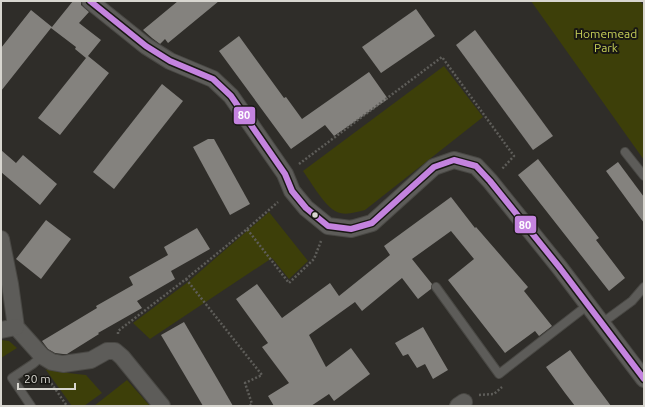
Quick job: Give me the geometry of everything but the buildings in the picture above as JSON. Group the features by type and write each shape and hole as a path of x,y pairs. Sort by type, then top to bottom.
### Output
{"street":[{"path":"90,1 152,50 170,61 213,79 231,96 285,174 292,191 306,208 328,226 351,229 372,223 434,167 454,160 476,166 490,181 560,268 644,379"},
{"path":"1,239 10,284 8,329 39,359 52,362 63,364 91,360 107,351 115,351 122,357 162,406"}],"lane":[{"path":"625,152 644,176"},
{"path":"436,287 500,374 588,305"},
{"path":"602,323 632,301 644,287"},
{"path":"31,406 12,378 39,359"}],"path":[{"path":"285,174 442,57 514,156 490,181"},
{"path":"115,351 118,331 186,279 292,191"},
{"path":"247,229 289,283 314,259 328,226"},
{"path":"186,279 262,375 245,383 253,405 249,406"},
{"path":"39,359 67,406"}],"green space":[{"name":"Homemead Park","path":"531,1 640,1 644,6 644,160"},
{"path":"444,66 483,117 365,210 344,214 332,209 323,200 303,171"},
{"path":"269,212 308,261 289,279 272,258 150,339 133,323 188,282"},
{"path":"1,340 9,341 17,348 1,358"},
{"path":"53,365 68,373 86,375 102,393 84,406 72,406 46,370"},
{"path":"127,380 150,406 94,406"}],"transit line":[{"name":"80","path":"90,1 146,46 170,61 213,79 231,96 285,174 292,191 306,208 328,226 351,229 372,223 434,167 454,160 476,166 490,181 560,268 644,379"}]}
